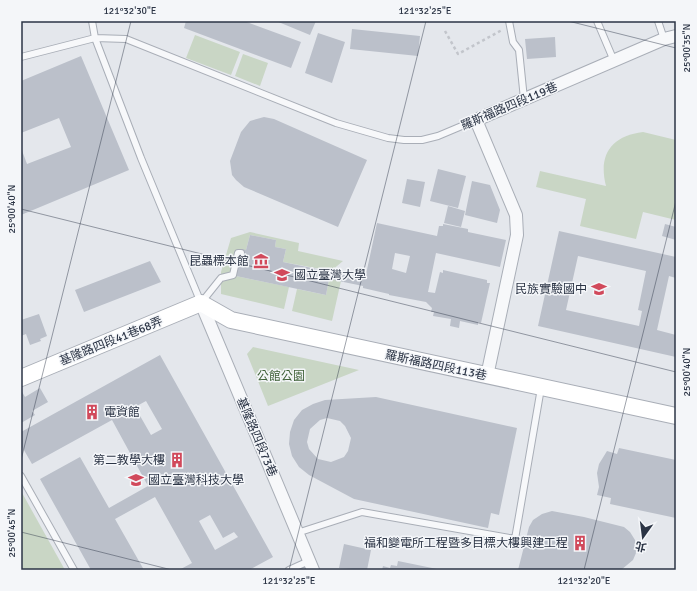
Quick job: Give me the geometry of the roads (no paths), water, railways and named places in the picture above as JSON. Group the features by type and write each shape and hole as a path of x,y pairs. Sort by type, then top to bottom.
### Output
{"street":[{"name":"羅斯福路四段119巷","path":"476,120 664,39 676,36"},
{"path":"476,120 516,215 517,235 487,376"},
{"name":"羅斯福路四段113巷","path":"201,303 232,320 676,416"},
{"name":"基隆路四段41巷68弄","path":"21,378 201,303"},
{"name":"基隆路四段73巷","path":"201,303 311,566"}],"lane":[{"path":"92,21 95,38 141,158 201,303 221,278 233,275 238,253 241,253"},
{"path":"597,21 614,61"},
{"path":"658,21 664,39"},
{"path":"509,24 513,42 518,50 524,99"},
{"name":"羅斯福路四段119巷","path":"21,57 95,38 126,39 336,123 388,138 422,140 438,136 476,120"},
{"path":"298,533 362,512 515,538 541,387"},
{"path":"21,476 74,570"},
{"path":"289,570 311,566"}],"place":[{"name":"昆蟲標本館","path":"261,261"},
{"name":"國立臺灣大學","path":"282,275"},
{"name":"民族實驗國中","path":"599,289"},
{"name":"電資館","path":"92,412"},
{"name":"第二教學大樓","path":"177,460"},
{"name":"國立臺灣科技大學","path":"136,480"},
{"name":"福和變電所工程暨多目標大樓興建工程","path":"580,543"}],"park label":[{"name":"公館公園","path":"281,376"}]}
